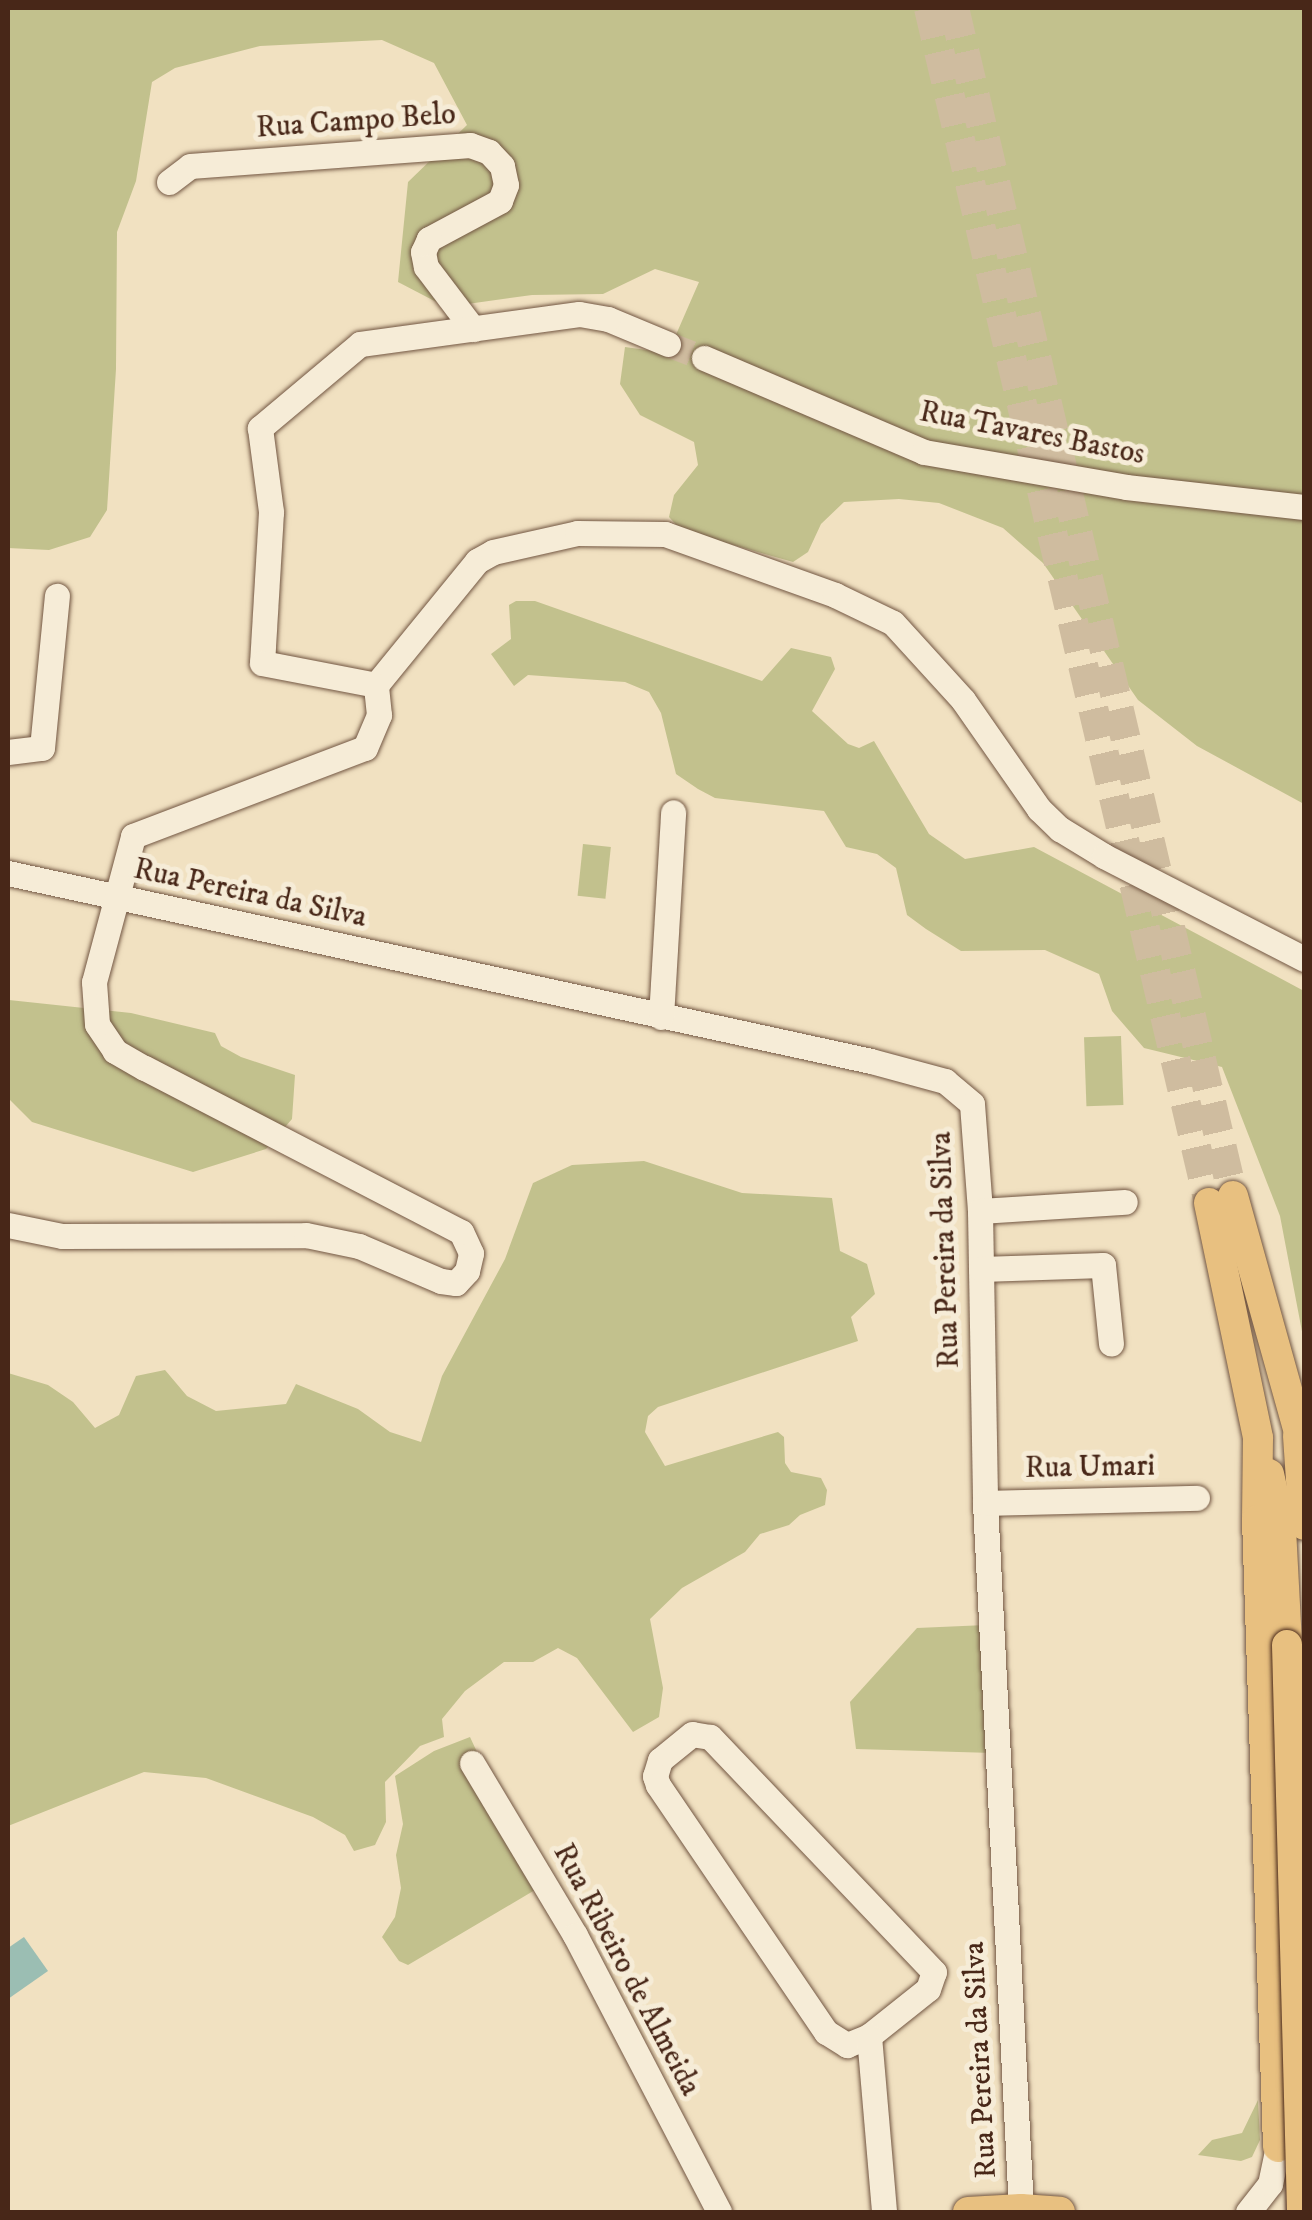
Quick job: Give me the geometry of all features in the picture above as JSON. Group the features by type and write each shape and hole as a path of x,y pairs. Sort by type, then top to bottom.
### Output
{"main road":[{"path":"1302,2212 1281,1529 1258,1438 1221,1199 1301,1444 1304,1525"},
{"path":"1258,1438 1257,1520 1291,2149"},
{"path":"968,2212 1060,2212"}],"street":[{"name":"Rua Campo Belo","path":"169,182 190,166 470,146 489,152 502,166 506,186 500,201 429,239 423,252 426,267 473,330"},
{"path":"376,685 262,663 270,512 268,460 260,428 360,344 579,314 608,320 668,344"},
{"name":"Rua Tavares Bastos","path":"704,358 924,452 1126,487 1304,507"},
{"path":"8,1225 62,1236 306,1234 359,1246 440,1281 456,1283 467,1272 472,1253 461,1232 116,1051 97,1024 94,982 133,836 366,748 379,715 376,685 477,561 493,552 577,533 664,534 836,595 893,623 963,700 1039,809 1060,829 1104,856 1304,959"},
{"path":"8,752 42,748 56,596"},
{"path":"660,1017 673,812"},
{"name":"Rua Pereira da Silva","path":"8,873 871,1061 945,1081 972,1104 980,1212 985,1503 1021,2209"},
{"path":"980,1212 1126,1202"},
{"path":"981,1270 1103,1265 1111,1344"},
{"name":"Rua Umari","path":"985,1503 1196,1498"},
{"path":"692,1734 710,1737 934,1972 928,1989 869,2036 847,2045 826,2032 711,1857 658,1785 654,1776 660,1760 692,1734"},
{"name":"Rua Ribeiro de Almeida","path":"472,1763 594,1969 718,2212"},
{"path":"869,2036 884,2212"},
{"path":"1248,2212 1291,2149"}],"shaded area":[{"path":"8,8 1304,8 1304,804 1197,746 1138,700 1043,563 1003,528 939,503 899,499 844,502 821,524 808,552 793,562 681,530 669,517 674,495 698,465 694,442 640,415 620,384 625,347 668,353 699,282 655,269 603,294 532,295 446,307 398,282 408,182 467,125 434,63 382,40 260,46 175,68 152,82 136,181 117,232 116,369 107,510 90,537 49,550 8,548"},
{"path":"535,601 762,681 791,648 831,657 835,669 812,711 848,744 859,748 874,741 929,834 965,859 1034,847 1304,991 1304,1342 1280,1216 1222,1067 1144,1048 1112,1011 1099,974 1045,950 961,951 926,929 907,915 896,868 877,854 846,847 824,811 715,798 698,789 676,774 661,713 649,692 625,682 528,675 514,686 491,654 511,639 509,605"},
{"path":"583,844 611,847 605,899 578,896"},
{"path":"9,1000 131,1013 215,1033 221,1046 241,1057 295,1075 292,1119 266,1149 193,1172 32,1122 8,1098"},
{"path":"1121,1036 1123,1105 1086,1106 1084,1037"},
{"path":"644,1161 742,1193 832,1198 840,1251 867,1264 875,1294 851,1317 858,1341 658,1407 648,1416 645,1432 665,1466 778,1432 784,1437 785,1463 791,1472 821,1478 827,1490 825,1505 800,1515 789,1525 760,1534 745,1552 682,1588 650,1619 663,1688 659,1717 633,1732 577,1658 558,1648 533,1662 504,1662 465,1691 442,1719 444,1737 420,1746 385,1782 386,1822 375,1845 354,1851 345,1835 313,1817 206,1778 144,1772 8,1826 8,1373 48,1385 73,1402 95,1428 119,1415 136,1376 165,1370 187,1396 216,1411 286,1404 296,1384 358,1409 390,1432 421,1442 442,1376 505,1259 533,1183 572,1165"},
{"path":"986,1625 993,1753 856,1749 850,1702 917,1628"},
{"path":"470,1737 540,1887 408,1965 399,1961 382,1937 395,1917 401,1888 396,1855 403,1824 395,1776 434,1751"},
{"path":"1258,2100 1260,2140 1252,2157 1241,2161 1198,2155 1212,2140 1242,2133"}],"water":[{"path":"24,1937 48,1971 8,1999 8,1948"}],"tunnel":[{"path":"929,8 1209,1203"},
{"path":"954,8 1233,1196"},
{"path":"668,344 704,358"}]}
